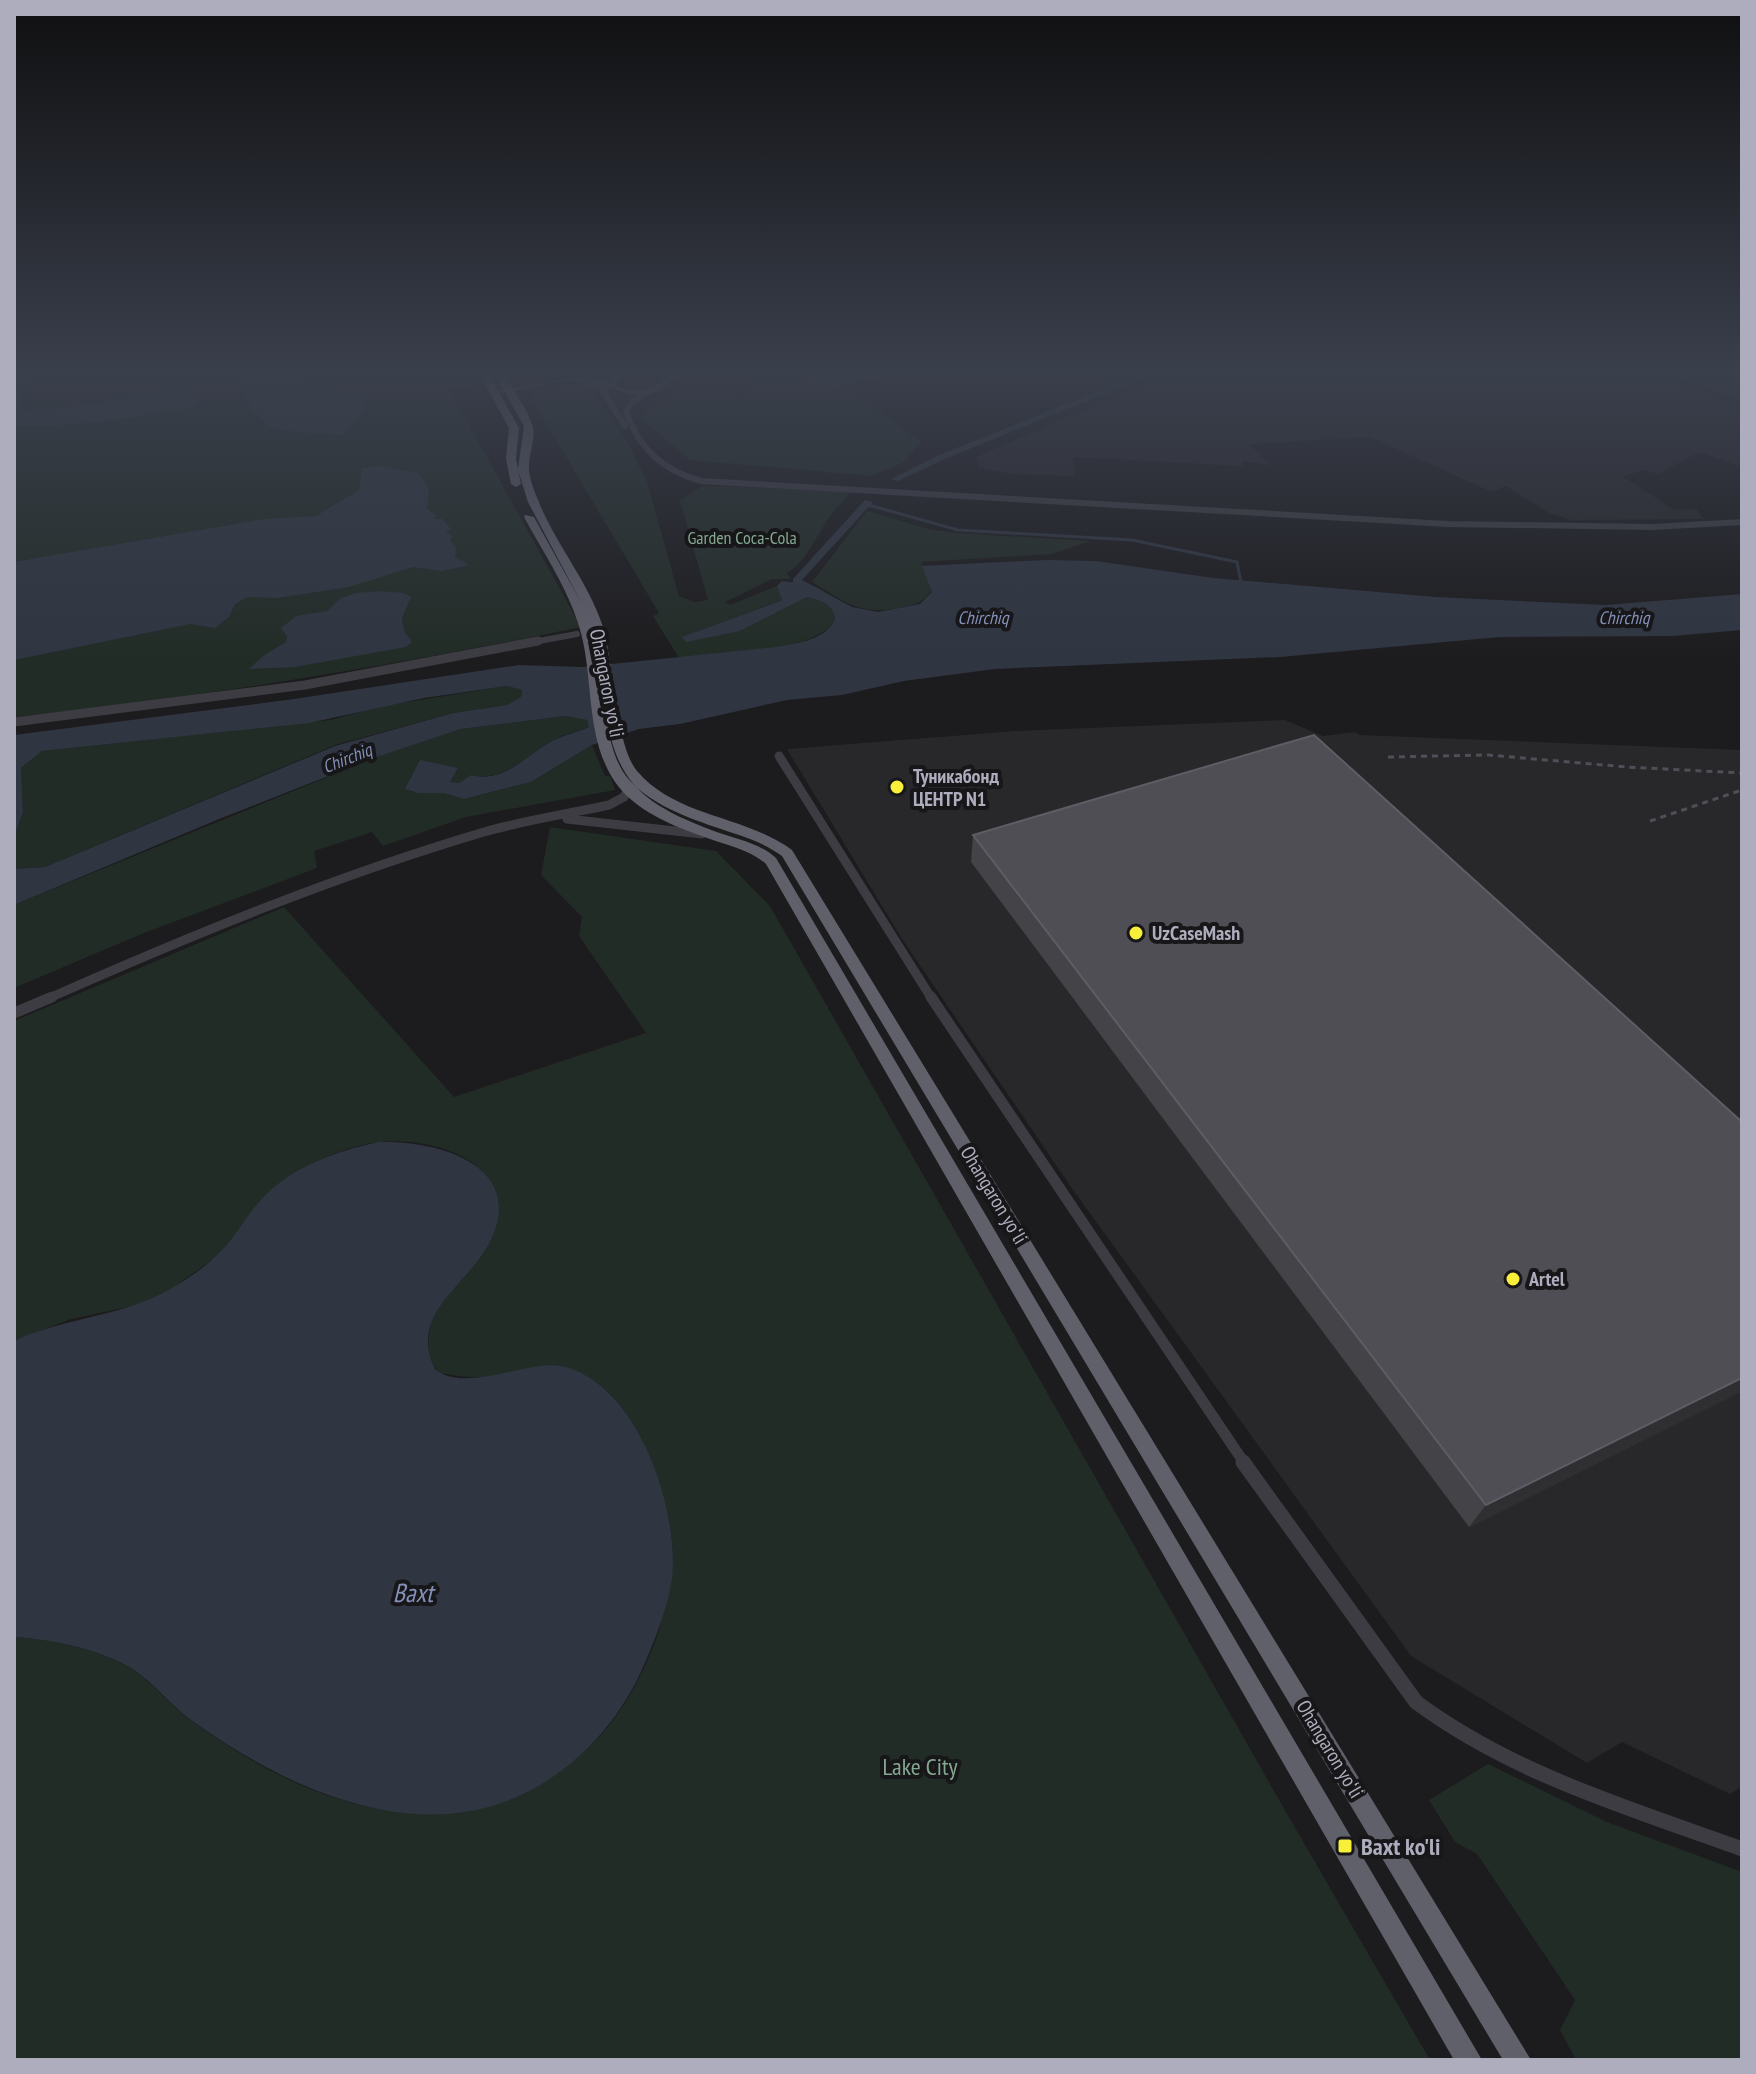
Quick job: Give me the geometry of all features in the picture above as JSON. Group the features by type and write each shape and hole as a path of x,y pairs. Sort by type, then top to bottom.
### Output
{"highway":[{"name":"Ohangaron yoʻli","path":"512,468 523,505 579,611 598,659"},
{"name":"Ohangaron yoʻli","path":"524,468 533,502 590,608 617,774 628,789 657,810 710,835 761,852 771,861 1469,2060"},
{"name":"Ohangaron yoʻli","path":"613,750 636,778 667,801 692,814 772,842 787,853 1518,2060"}],"street":[{"path":"661,468 673,477 699,484 851,488 1448,524 1652,527 1742,522"},
{"path":"667,468 701,481 791,486"},
{"path":"14,722 305,685 577,634"},
{"path":"779,756 902,953 1261,1488 1371,1645 1416,1702 1434,1718 1494,1752 1605,1799 1742,1849"},
{"path":"14,1013 208,930 358,875 487,831 609,805 624,797 628,789"},
{"path":"557,818 710,835"}],"shaded area":[{"path":"979,468 1074,468 1074,476 1012,474"},
{"path":"1438,468 1670,468 1659,474 1643,470 1623,477 1675,510 1696,509 1704,519 1571,520 1549,513 1506,486 1492,492"},
{"path":"1285,720 1323,736 1356,732 1359,735 1742,750 1742,1787 1730,1794 1622,1742 1587,1763 1411,1656 1073,1190 902,939 787,749 1015,731"}],"green space":[{"path":"14,468 493,468 581,627 299,679 14,717"},
{"name":"Garden Coca-Cola","path":"573,468 640,468 647,482 679,596 694,602 708,600 680,500 703,486 849,491 807,553 787,573 791,579 772,579 725,602 730,605 777,586 783,599 683,637 740,631 807,597 821,601 832,609 835,618 826,630 789,646 679,658 653,616 659,613"},
{"path":"779,468 891,468 872,476"},
{"path":"867,511 928,529 956,533 1090,541 1052,554 921,562 932,591 928,595 909,606 872,610 851,605 812,582"},
{"path":"507,686 522,690 521,697 507,705 453,713 335,745 45,867 14,869 14,837 23,812 21,768 42,751 331,720 382,706"},
{"path":"565,716 587,720 589,727 552,741 494,775 471,775 459,783 450,782 458,768 411,792 443,793 464,799 531,782 592,745 605,776 610,776 615,790 466,817 383,846 372,832 314,851 317,868 144,933 14,988 14,905 374,758 461,729"},
{"name":"Lake City","path":"550,827 716,851 770,906 1430,2060 14,2060 14,1637 74,1646 117,1661 145,1678 185,1716 213,1736 242,1755 305,1787 371,1808 441,1813 491,1803 583,1752 620,1711 650,1655 668,1595 672,1566 671,1530 651,1465 621,1407 604,1388 567,1369 544,1367 474,1377 440,1373 432,1362 429,1336 432,1322 447,1297 486,1250 497,1216 492,1186 483,1172 469,1160 434,1146 397,1141 370,1144 328,1156 299,1170 216,1257 171,1289 138,1305 71,1319 14,1341 14,1021 284,907 454,1097 646,1033 579,936 582,917 541,875"},
{"path":"1488,1764 1607,1822 1742,1872 1742,2060 1576,2060 1560,2030 1575,2000 1477,1854 1455,1842 1429,1800"}],"water":[{"path":"362,468 390,468 418,473 429,489 427,509 436,515 434,519 442,519 451,529 446,532 452,535 450,540 456,548 455,557 469,565 442,571 413,567 349,587 277,598 247,597 235,604 229,617 215,628 190,624 14,660 14,562 265,519 316,516 359,490"},
{"name":"Chirchiq","path":"1046,560 1096,561 1213,578 1436,597 1606,605 1742,594 1742,630 1673,636 1500,637 1280,657 995,669 904,681 842,695 787,700 680,724 639,729 592,745 531,782 464,799 443,793 418,793 405,789 420,760 458,768 450,782 459,783 471,775 483,777 504,772 552,741 589,727 587,720 565,716 461,729 374,758 219,819 14,905 14,869 45,867 335,746 453,713 507,705 521,697 522,690 507,686 424,698 309,723 42,751 21,768 23,812 14,837 14,735 294,699 519,665 582,667 777,647 818,636 835,618 832,609 821,601 807,597 740,631 686,642 682,637 782,600 777,586 782,581 811,585 852,607 878,612 920,604 932,592 922,566"},
{"path":"356,593 404,593 411,597 402,618 404,631 412,642 406,647 295,667 249,669 286,642 287,637 281,628 296,616 327,611 341,598"},
{"name":"Baхt","path":"379,1142 426,1146 449,1152 470,1162 487,1176 497,1193 498,1215 490,1242 444,1300 429,1331 429,1349 435,1369 447,1376 462,1378 547,1365 560,1366 587,1376 611,1395 631,1421 648,1452 669,1518 673,1550 670,1589 653,1644 635,1685 596,1739 564,1769 527,1792 484,1808 440,1814 396,1812 352,1802 308,1787 228,1745 183,1714 155,1687 118,1661 74,1646 14,1637 14,1341 53,1327 133,1306 170,1289 218,1255 252,1210 285,1179 330,1156"}],"building":[{"name":"Artel","path":"1314,735 1742,1122 1742,1378 1486,1505 973,835"}],"waterway":[{"path":"895,479 919,468"},
{"path":"819,593 796,581 868,502"},
{"path":"865,504 958,530 1132,540 1237,562 1241,582"}],"railway":[{"path":"1388,757 1488,755 1742,773"},
{"path":"1650,821 1742,790"}],"place":[{"name":"Туникабонд ЦЕНТР N1","path":"897,787"},
{"name":"UzCaseMash","path":"1136,933"},
{"name":"Artel","path":"1513,1279"},
{"name":"Baxt ko'li","path":"1345,1846"}]}
